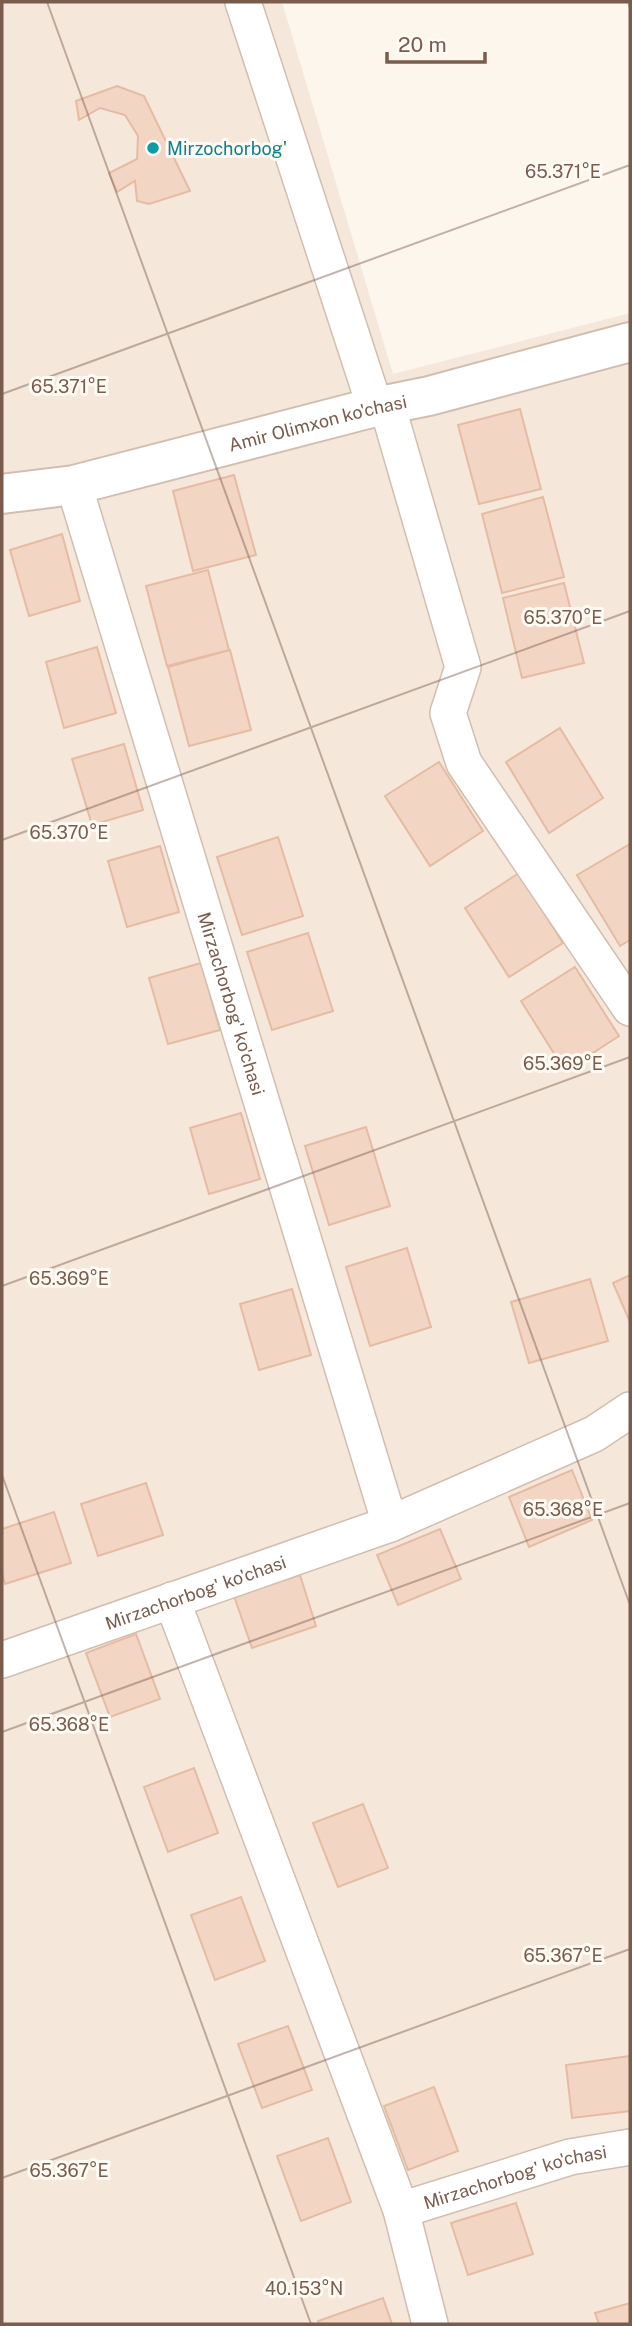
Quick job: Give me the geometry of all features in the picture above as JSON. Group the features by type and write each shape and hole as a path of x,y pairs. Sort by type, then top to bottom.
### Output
{"street":[{"path":"243,2 381,406 463,667 448,713 464,763 630,1008"},
{"name":"Amir Olimxon ko'chasi","path":"2,494 74,485 630,342"},
{"name":"Mirzachorbog' ko'chasi","path":"74,485 390,1524"},
{"name":"Mirzachorbog' ko'chasi","path":"2,1660 390,1524 594,1434 630,1409"},
{"path":"172,1600 401,2210 430,2324"},
{"name":"Mirzachorbog' ko'chasi","path":"401,2210 570,2157 630,2147"}],"shaded area":[{"path":"2,2 282,2 393,374 630,313 630,2324 2,2324"}],"building":[{"name":"Mirzochorbog'","path":"117,86 144,96 190,191 149,204 137,201 135,181 117,192 109,173 137,159 138,136 125,115 100,108 79,120 76,101"},
{"path":"520,409 541,489 479,504 458,425"},
{"path":"234,475 256,555 193,571 173,491"},
{"path":"543,497 564,577 502,593 482,514"},
{"path":"62,534 80,601 29,616 10,550"},
{"path":"208,570 229,650 167,666 146,586"},
{"path":"564,583 584,663 522,678 503,598"},
{"path":"97,647 116,713 64,728 46,662"},
{"path":"230,650 251,730 189,746 168,667"},
{"path":"560,728 603,798 549,833 506,762"},
{"path":"124,744 143,810 92,825 72,759"},
{"path":"439,762 483,831 430,866 385,796"},
{"path":"278,837 303,916 242,935 217,857"},
{"path":"630,844 630,940 620,946 577,875"},
{"path":"160,846 179,912 127,927 108,861"},
{"path":"519,873 563,943 509,977 465,908"},
{"path":"308,933 333,1011 272,1030 247,952"},
{"path":"201,963 220,1030 168,1044 149,978"},
{"path":"575,967 619,1036 565,1071 521,1001"},
{"path":"241,1113 260,1179 209,1194 190,1128"},
{"path":"366,1127 390,1206 329,1225 305,1146"},
{"path":"407,1248 431,1327 370,1346 346,1267"},
{"path":"630,1275 630,1322 613,1283"},
{"path":"590,1279 608,1341 529,1363 511,1302"},
{"path":"292,1289 311,1355 259,1370 240,1304"},
{"path":"572,1470 592,1520 529,1547 509,1497"},
{"path":"146,1483 163,1535 98,1556 81,1504"},
{"path":"54,1512 71,1563 5,1584 2,1573 2,1529"},
{"path":"440,1529 461,1579 398,1605 377,1555"},
{"path":"300,1575 316,1626 252,1648 234,1596"},
{"path":"136,1634 160,1699 110,1717 86,1653"},
{"path":"194,1768 218,1833 168,1852 144,1787"},
{"path":"363,1804 388,1868 338,1887 313,1823"},
{"path":"241,1897 265,1961 215,1980 191,1915"},
{"path":"288,2026 312,2090 262,2108 238,2044"},
{"path":"630,2056 630,2111 572,2118 566,2065"},
{"path":"434,2087 458,2151 408,2170 384,2106"},
{"path":"328,2138 351,2202 301,2221 277,2156"},
{"path":"516,2203 533,2254 468,2275 451,2223"},
{"path":"383,2298 392,2324 319,2324 318,2321"},
{"path":"630,2303 630,2324 599,2324 595,2313"}],"place":[{"name":"Mirzochorbog'","path":"153,148"}]}
